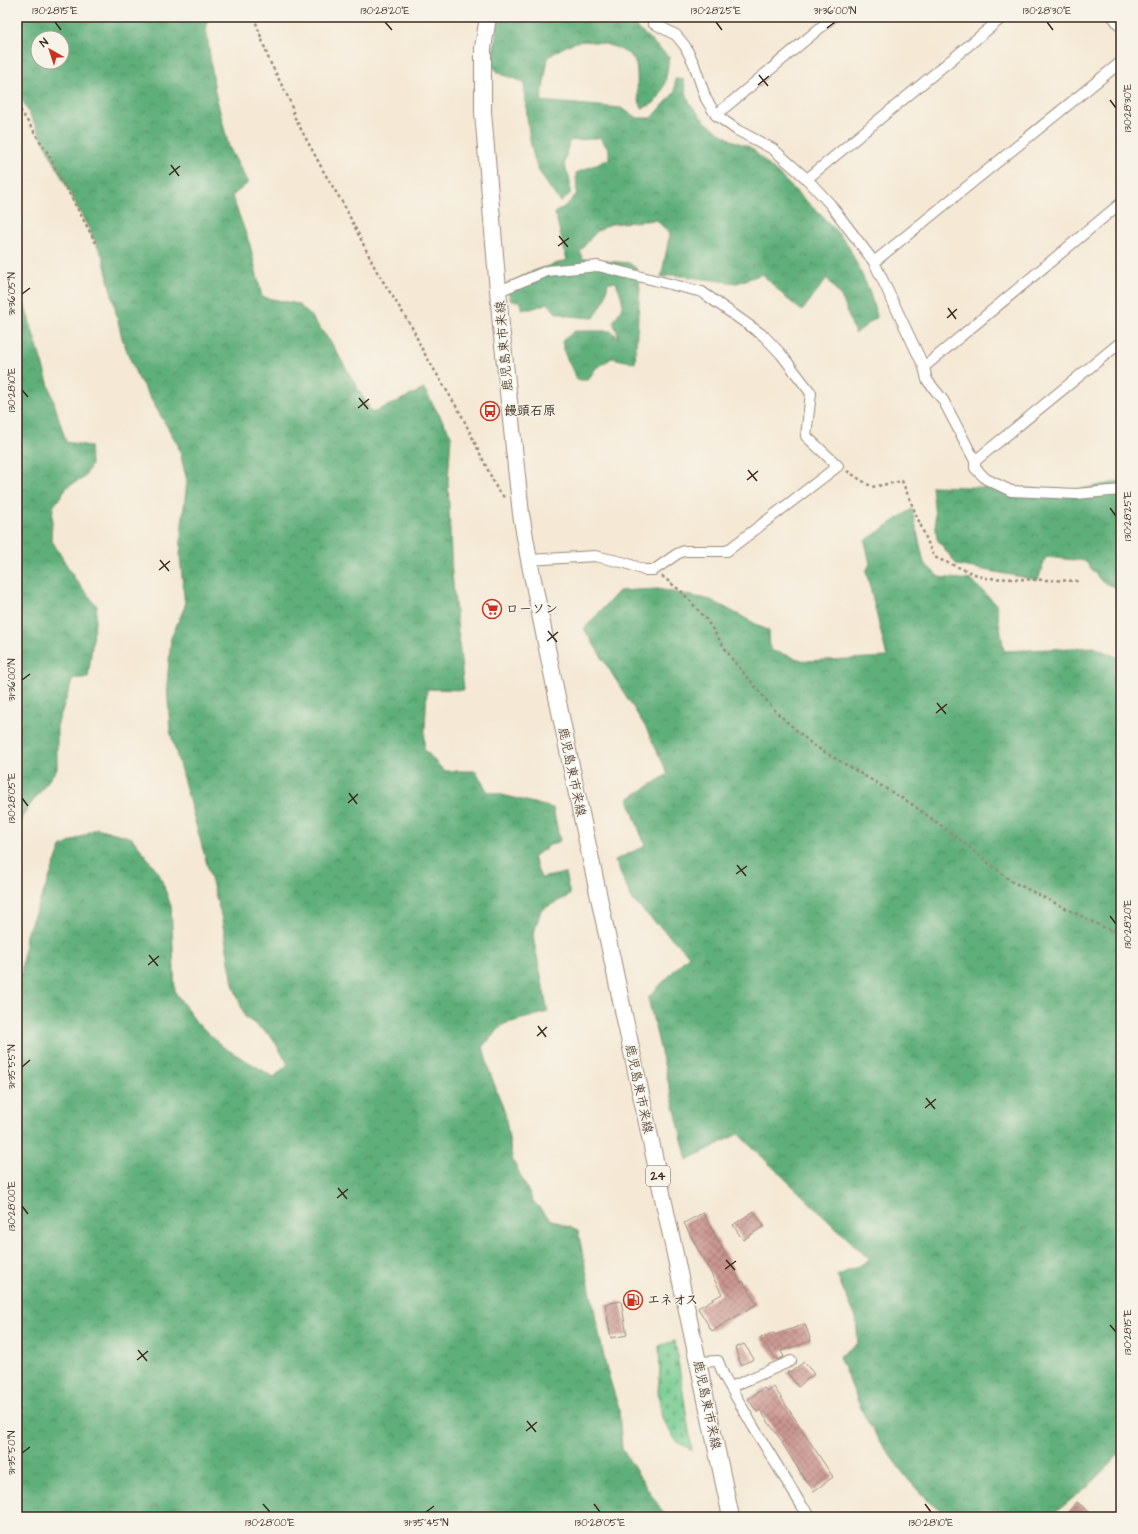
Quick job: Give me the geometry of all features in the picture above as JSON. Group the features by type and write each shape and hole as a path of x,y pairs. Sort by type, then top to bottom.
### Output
{"main road":[{"name":"鹿児島東市来線","path":"488,17 483,48 483,112 501,326 522,514 529,560 618,988 731,1517"}],"street":[{"path":"652,17 653,23 676,35 685,46 694,64 706,99 716,115 737,130 773,149 807,179 830,204 874,262 924,367 927,380 943,400 975,461 976,468 986,480 1011,491 1076,494 1121,490"},
{"path":"716,115 833,17"},
{"path":"807,179 1003,17"},
{"path":"1113,17 1121,27"},
{"path":"874,262 1121,62"},
{"path":"924,367 1121,204"},
{"path":"499,291 548,271 598,266 702,292 764,336 781,354 811,393 806,436 838,466 727,551 684,551 677,554 654,570 644,570 626,563 595,556 529,560"},
{"path":"975,461 1121,342"},
{"path":"698,1362 718,1361 724,1376 754,1428 802,1506 811,1517"},
{"path":"731,1387 791,1361"}],"path":[{"path":"254,17 269,60 289,99 296,118 325,174 344,205 376,270 413,329 423,351 462,416 498,490 522,514"},
{"path":"17,105 47,152 97,245"},
{"path":"838,466 872,487 902,481 934,557 984,578 1078,581"},
{"path":"654,570 683,593 706,619 732,659 777,713 813,745 910,803 954,834 1011,881 1105,928 1121,932"}],"green space":[{"path":"17,17 208,17 206,27 215,92 229,147 248,183 232,196 250,245 262,297 298,304 310,315 332,344 372,413 424,389 451,435 448,481 452,574 464,690 427,689 424,749 444,771 476,771 487,791 553,808 560,841 550,845 533,857 541,878 565,873 570,895 541,910 533,936 548,1012 504,1024 483,1046 489,1070 505,1113 512,1158 533,1201 550,1219 578,1231 606,1367 619,1409 622,1449 666,1517 17,1517 17,1003 26,935 61,847 97,828 132,838 159,873 171,906 175,992 196,1022 223,1047 274,1077 288,1064 272,1037 245,1017 233,984 221,915 170,731 167,684 171,638 185,606 180,557 187,481 178,445 136,374 122,338 103,257 17,90"},
{"path":"499,17 617,17 628,19 669,57 667,75 661,93 654,103 642,108 639,102 636,66 630,55 608,45 583,41 573,43 548,58 541,101 621,108 638,118 652,118 675,92 675,79 683,79 689,102 705,122 731,140 750,147 831,225 848,245 869,290 877,317 855,334 843,300 827,278 802,311 785,297 762,274 737,283 673,275 661,278 670,233 656,220 611,224 596,232 580,251 583,259 629,263 636,268 640,288 635,363 612,358 596,368 588,380 577,380 564,352 562,341 575,331 610,331 619,337 613,322 622,307 622,299 616,282 608,282 605,299 594,318 569,316 555,312 548,303 531,309 521,309 521,301 511,301 506,286 528,273 567,260 555,213 568,204 577,193 576,173 609,159 609,150 600,138 569,141 564,163 570,181 570,194 561,202 545,181 534,158 526,110 524,82 500,74 491,65"},
{"path":"17,280 66,442 90,446 91,465 84,478 68,486 53,507 51,539 75,579 97,606 88,678 73,678 57,726 57,769 22,816 17,841"},
{"path":"1121,481 1121,589 1102,582 1085,561 1046,557 1038,580 957,565 937,539 932,486 1077,490"},
{"path":"912,509 924,563 939,577 971,580 996,604 1004,651 1094,647 1121,659 1121,1452 1095,1480 1050,1517 950,1517 926,1499 906,1477 880,1442 864,1415 839,1357 858,1343 856,1318 837,1276 870,1260 738,1134 687,1160 648,998 689,955 632,900 615,860 645,846 628,799 668,774 646,728 584,629 619,591 658,589 711,600 769,631 770,650 805,661 887,657 866,571 870,564 865,541"},
{"path":"675,1341 692,1450 676,1441 662,1418 658,1392 660,1369 659,1346"}],"building":[{"path":"754,1211 764,1226 743,1240 733,1225"},
{"path":"703,1213 741,1283 743,1281 757,1304 712,1331 698,1308 722,1294 684,1223"},
{"path":"621,1301 627,1335 611,1338 605,1304"},
{"path":"805,1324 811,1341 781,1351 784,1357 777,1360 760,1338 774,1333 775,1335"},
{"path":"744,1344 754,1359 741,1365 735,1348"},
{"path":"804,1362 814,1374 798,1387 787,1372 791,1372"},
{"path":"774,1387 833,1477 814,1491 760,1410 757,1412 748,1399 764,1388 767,1391"},
{"path":"1077,1502 1095,1517 1064,1517"}],"place":[{"name":"饅頭石原","path":"490,411"},
{"name":"ローソン","path":"492,609"},
{"name":"エネオス","path":"633,1300"}]}
